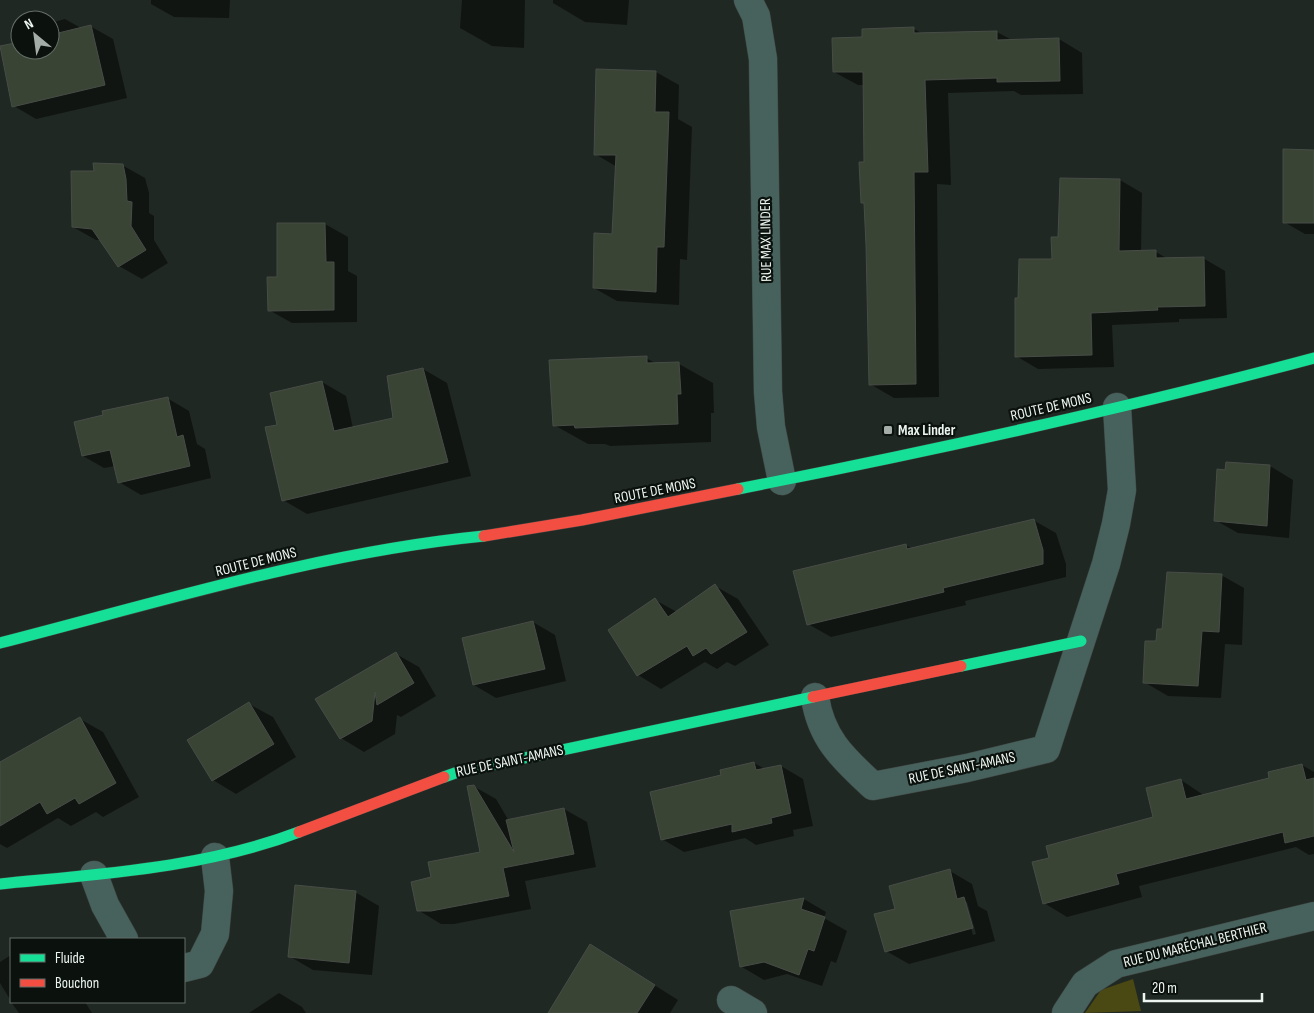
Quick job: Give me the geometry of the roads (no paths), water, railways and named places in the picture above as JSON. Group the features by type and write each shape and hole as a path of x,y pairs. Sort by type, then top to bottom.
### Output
{"main road":[{"name":"ROUTE DE MONS","path":"0,643 340,556 420,542 490,535 582,520 886,460 1117,407 1314,358"},
{"name":"RUE DE SAINT-AMANS","path":"0,884 94,875 215,856 265,845 458,772 1080,641"}],"street":[{"name":"RUE MAX LINDER","path":"748,0 756,16 763,59 768,392 771,427 782,481"},
{"name":"RUE DE SAINT-AMANS","path":"815,697 818,718 837,751 873,786 967,768 1046,749 1106,564 1122,490 1117,407"},
{"path":"185,968 200,964 215,934 219,891 215,856"},
{"path":"94,875 105,905 123,938"},
{"name":"RUE DU MARÉCHAL BERTHIER","path":"1066,1013 1085,984 1116,964 1314,916"}],"place":[{"name":"Max Linder","path":"888,430"}]}
